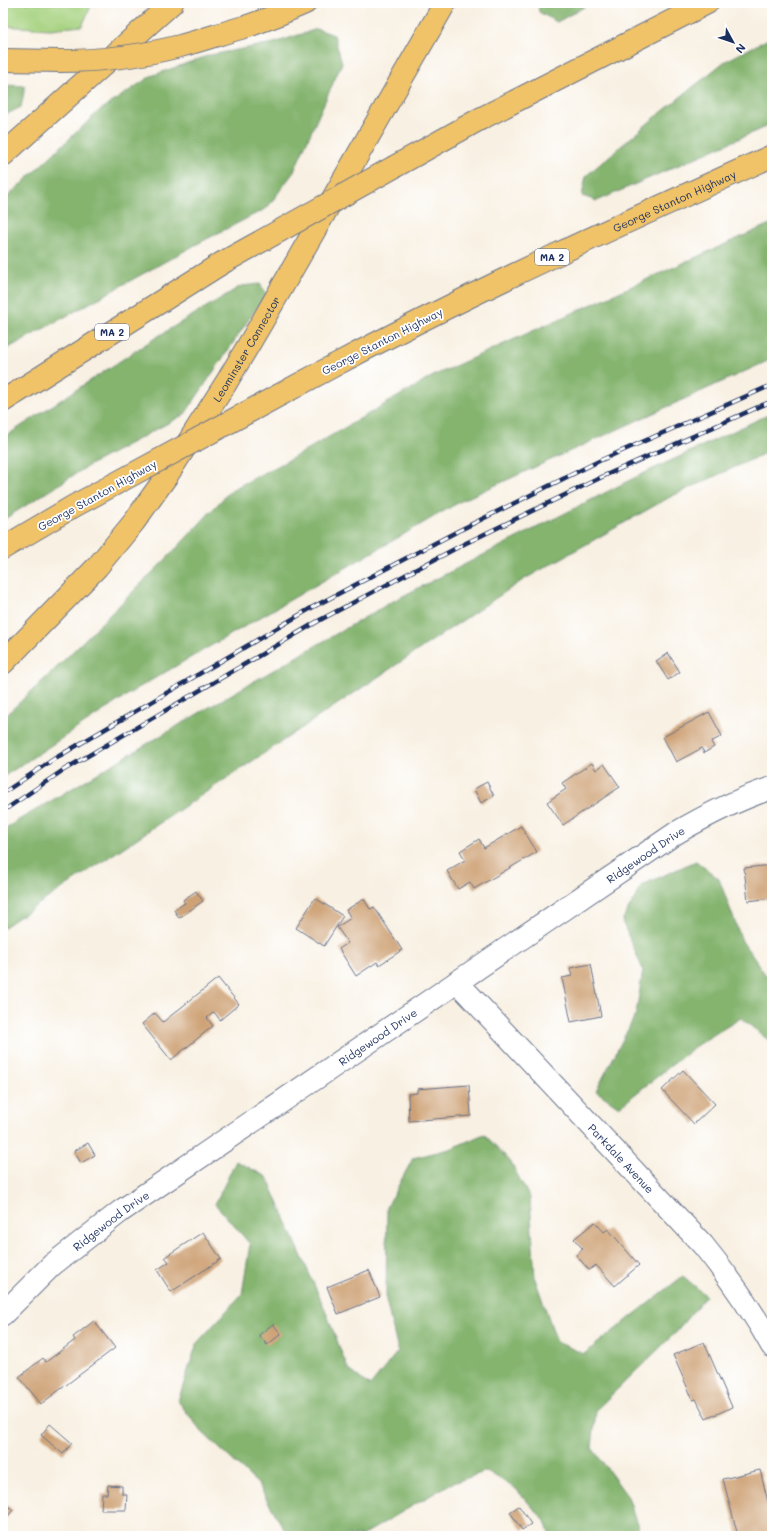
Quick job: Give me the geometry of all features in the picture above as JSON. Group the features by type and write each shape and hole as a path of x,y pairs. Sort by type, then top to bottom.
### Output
{"main road":[{"path":"3,155 172,3"},
{"path":"3,60 58,62 104,58 159,50 180,46 248,26 305,3"},
{"name":"Leominster Connector","path":"3,663 97,567 134,522 166,477 226,383 262,322 445,3"},
{"name":"MA 2","path":"3,401 222,263 480,119 708,3"},
{"name":"George Stanton Highway","path":"3,548 74,506 411,325 642,214 772,156"}],"street":[{"name":"Ridgewood Drive","path":"3,1314 52,1266 121,1211 676,833 737,801 772,788"},
{"name":"Parkdale Avenue","path":"457,982 703,1245 734,1284 753,1312 772,1346"}],"green space":[{"path":"3,3 89,3 91,6 82,26 50,29 3,26"},
{"path":"538,3 591,3 557,22 539,12"},
{"path":"317,29 334,35 342,63 293,173 267,208 197,244 3,351 3,201 99,111 151,76 210,55 274,43"},
{"path":"772,37 772,124 597,201 582,196 586,176 647,124 724,62"},
{"path":"3,85 25,86 21,107 3,116"},
{"path":"772,223 772,359 463,500 138,688 3,777 3,718 53,671 173,552 231,490 291,459 435,375"},
{"path":"260,284 266,294 185,414 88,466 3,520 3,438 155,338 241,286"},
{"path":"772,413 772,450 670,497 523,580 3,928 3,831 17,821 206,709 395,600 634,478"},
{"path":"696,861 719,879 742,941 772,984 772,1043 741,1018 697,1045 619,1107 596,1091 636,1014 643,970 622,921 642,885"},
{"path":"484,1134 510,1161 530,1198 535,1279 557,1342 584,1354 683,1276 706,1296 674,1334 596,1410 592,1448 628,1497 641,1536 550,1536 545,1521 516,1489 487,1471 450,1484 361,1536 288,1536 258,1484 202,1432 178,1401 197,1343 242,1294 250,1244 215,1204 236,1161 267,1177 323,1305 348,1369 370,1386 398,1351 386,1300 387,1207 413,1158 450,1149"}],"building":[{"path":"668,653 680,672 668,680 656,661"},
{"path":"709,712 722,736 711,742 714,747 704,753 702,748 676,762 663,737"},
{"path":"592,763 596,770 604,764 620,787 563,825 547,802 566,789 562,783"},
{"path":"487,782 494,796 481,803 474,789"},
{"path":"521,826 537,852 474,889 470,882 458,889 447,871 465,860 460,851 479,839 484,848"},
{"path":"772,865 772,898 748,901 744,868"},
{"path":"196,891 203,901 179,918 174,910 185,903 183,900"},
{"path":"315,898 343,916 324,946 296,928"},
{"path":"364,899 370,909 374,907 402,950 379,965 377,962 356,976 339,949 348,943 337,927 351,918 346,910"},
{"path":"591,964 601,1016 571,1022 562,978 572,976 570,968"},
{"path":"218,978 239,1004 220,1020 214,1012 207,1018 213,1026 171,1060 142,1024 155,1013 163,1022"},
{"path":"683,1070 715,1104 694,1124 662,1090"},
{"path":"469,1085 471,1116 409,1121 408,1094 417,1093 417,1089"},
{"path":"88,1143 95,1155 81,1163 74,1151"},
{"path":"595,1222 604,1232 608,1229 639,1265 615,1286 596,1265 589,1270 576,1255 583,1249 574,1239"},
{"path":"203,1232 221,1259 171,1292 157,1270 169,1262 165,1257"},
{"path":"369,1270 380,1297 338,1314 327,1287"},
{"path":"94,1321 115,1348 41,1404 19,1377 43,1358 46,1362 75,1340 73,1337"},
{"path":"273,1324 281,1334 267,1345 259,1335"},
{"path":"704,1342 732,1407 706,1419 696,1399 693,1400 673,1355"},
{"path":"50,1424 72,1443 63,1454 41,1435"},
{"path":"760,1470 772,1518 772,1522 769,1522 772,1536 738,1536 723,1479"},
{"path":"108,1485 122,1486 122,1494 127,1494 126,1510 101,1510 102,1494 107,1494"},
{"path":"3,1502 13,1510 3,1522"},
{"path":"519,1506 531,1524 522,1530 510,1512"}],"railway":[{"path":"3,793 54,759 313,607 458,531 599,461 772,385"},
{"path":"3,811 62,771 320,620 464,544 606,475 772,401"}]}
